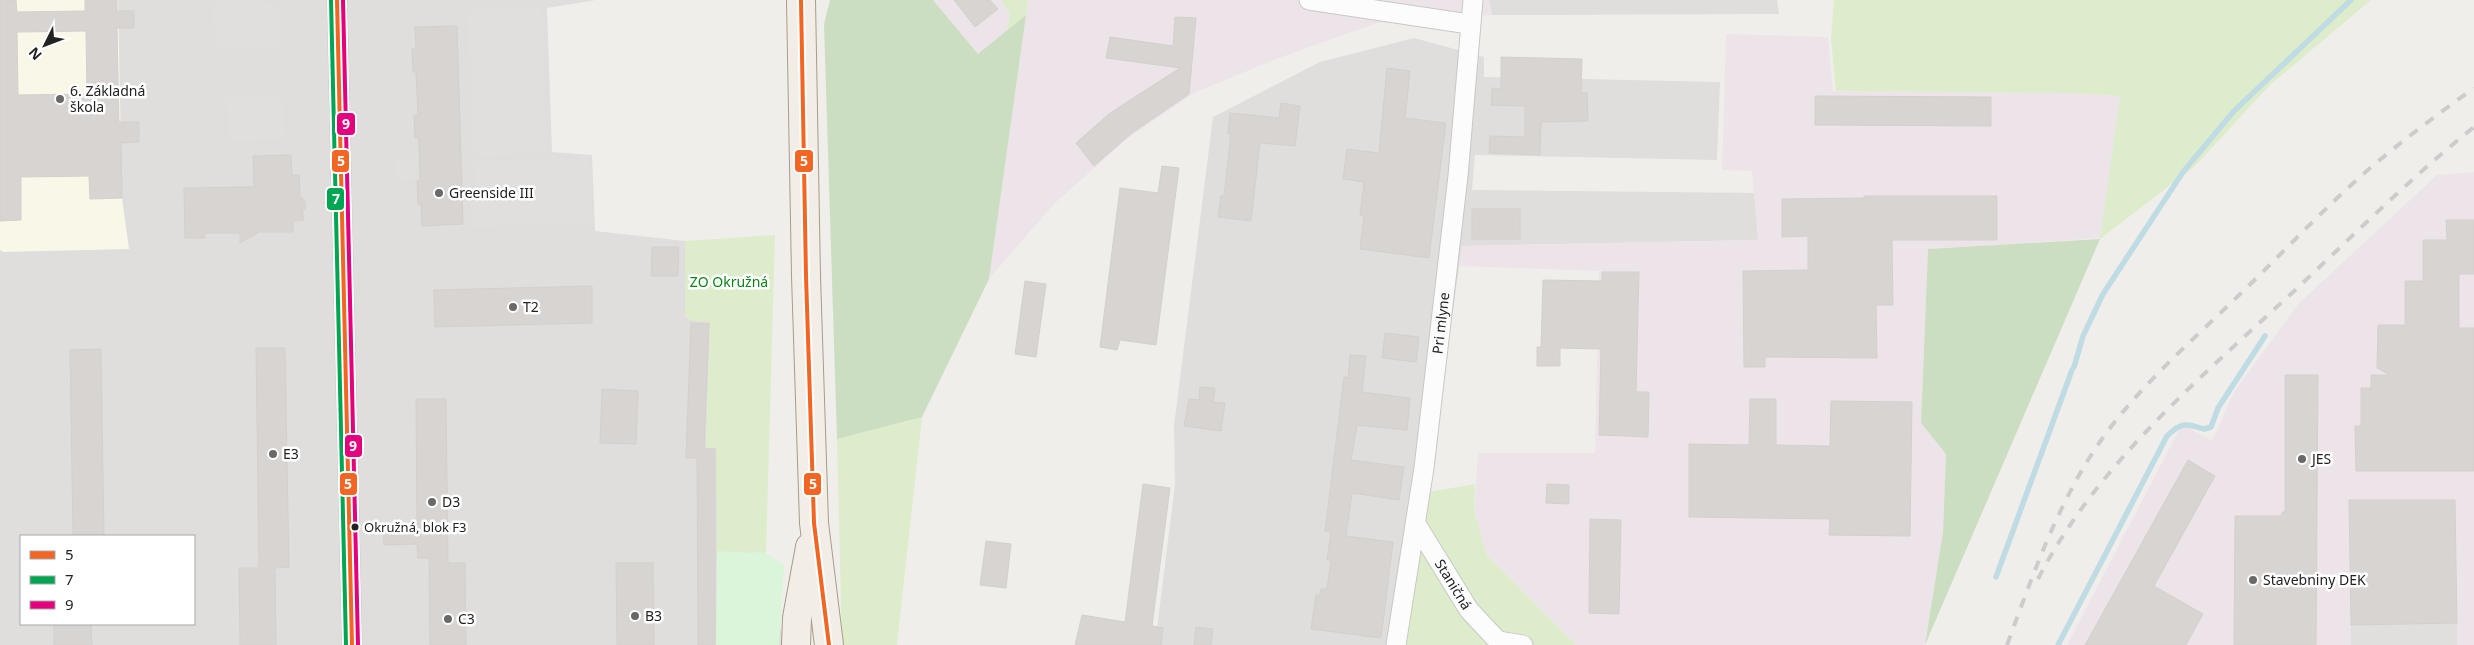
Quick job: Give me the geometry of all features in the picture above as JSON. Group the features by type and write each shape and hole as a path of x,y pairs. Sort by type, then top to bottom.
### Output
{"main road":[{"path":"801,0 806,286 814,523 829,645"},
{"path":"796,645 797,618 814,523"}],"street":[{"path":"337,0 352,645"},
{"path":"1310,0 1469,24"},
{"name":"Pri mlyne","path":"1396,645 1424,468 1458,176 1469,24 1473,0"},
{"name":"Staničná","path":"1416,524 1469,610 1499,643 1523,645"}],"shaded area":[{"path":"0,0 596,0 547,8 552,152 592,155 595,231 685,241 685,316 691,320 710,321 706,447 716,447 786,645 0,645"},
{"name":"6. Základná škola","path":"0,0 118,0 122,198 129,249 3,252 0,250"},
{"path":"213,0 253,0 278,5 280,48 214,50"},
{"path":"933,0 1001,0 1010,14 1007,31 978,54"},
{"path":"1028,0 1489,0 1492,15 1377,23 1276,59 1196,92 1128,138 1054,204 989,279"},
{"path":"1489,0 1777,0 1779,14 1492,15"},
{"path":"541,8 548,154 475,157 467,10"},
{"path":"1726,34 1828,37 1833,91 2071,93 2120,96 2102,238 1928,249 1921,423 1946,453 1943,532 1925,645 1576,645 1487,555 1474,511 1478,453 1595,453 1599,271 1459,266 1462,246 1758,240 1752,171 1722,170"},
{"path":"1414,38 1484,57 1484,77 1720,82 1717,160 1475,155 1472,190 1756,193 1758,240 1462,246 1406,645 1155,645 1175,484 1174,426 1213,117 1320,62"},
{"path":"282,95 284,139 229,141 227,97"},
{"path":"589,157 592,225 471,227 470,193 476,192 475,161"},
{"path":"395,159 415,160 415,180 395,181"},
{"path":"2474,172 2474,645 2067,645 2182,424 2212,441 2234,392 2298,304 2437,175"},
{"path":"2457,623 2457,645 2351,645 2351,625"}],"green space":[{"path":"830,0 933,0 978,54 1026,15 989,279 922,417 837,439 824,24"},
{"path":"1001,0 1028,0 1026,15 1007,31 1010,14"},
{"path":"1834,0 2371,0 2271,84 2195,166 2100,239 2120,96 2071,93 1836,91 1831,38"},
{"name":"ZO Okružná","path":"775,235 766,553 717,551 716,448 706,448 710,322 691,320 685,316 685,241"},
{"path":"2100,239 1925,645 1943,532 1946,454 1921,423 1928,249"},
{"path":"922,417 897,645 842,645 837,439"},
{"path":"1475,484 1474,511 1487,555 1576,645 1406,645 1429,492"},
{"path":"717,551 766,553 784,565 779,645 716,645"}],"building":[{"path":"0,0 16,0 17,12 85,11 85,0 117,0 117,11 134,11 134,28 117,28 119,122 139,122 139,142 121,143 122,198 90,199 89,176 21,177 21,220 0,221","holes":["86,31 87,94 18,95 17,32"]},
{"path":"954,0 990,0 998,9 975,27"},
{"path":"1175,17 1196,18 1189,94 1132,133 1094,166 1076,143 1110,113 1180,68 1106,58 1110,37 1173,46"},
{"path":"457,26 463,224 422,226 421,204 418,204 417,181 420,181 419,138 415,138 414,115 418,115 416,72 413,72 412,49 416,49 415,27"},
{"path":"1501,57 1582,59 1581,93 1587,93 1588,121 1541,122 1540,155 1489,153 1490,136 1525,137 1525,106 1491,105 1492,88 1501,89"},
{"path":"1387,68 1410,71 1405,118 1446,123 1429,258 1360,249 1364,216 1360,215 1364,182 1343,179 1347,149 1379,153"},
{"path":"1815,96 1991,97 1991,126 1815,125"},
{"path":"1281,103 1300,106 1295,146 1260,143 1251,221 1218,217 1221,196 1224,196 1231,134 1228,134 1230,113 1279,118"},
{"path":"291,155 292,175 299,175 300,196 305,202 305,209 302,212 304,220 293,221 293,232 259,232 240,243 240,233 205,233 205,238 185,238 184,188 254,187 253,156"},
{"path":"1162,166 1179,168 1156,345 1120,340 1117,350 1100,347 1120,188 1158,193"},
{"path":"1864,196 1997,196 1997,240 1892,240 1893,305 1876,305 1877,358 1765,357 1765,367 1744,367 1743,271 1808,270 1808,236 1782,237 1782,199 1864,198"},
{"path":"1472,209 1520,209 1520,239 1472,239"},
{"path":"2446,220 2474,220 2474,274 2459,274 2459,328 2474,328 2474,471 2356,471 2355,426 2361,426 2361,388 2371,388 2371,375 2390,375 2377,368 2378,325 2405,325 2405,281 2423,281 2423,240 2447,240"},
{"path":"652,247 679,247 678,276 651,276"},
{"path":"1602,272 1639,272 1636,392 1649,392 1648,437 1599,435 1601,349 1560,348 1560,366 1537,366 1537,347 1541,347 1543,280 1602,281"},
{"path":"1025,281 1046,284 1036,357 1015,354"},
{"name":"T2","path":"592,286 592,323 435,327 434,290"},
{"path":"691,323 709,324 704,449 715,449 715,645 698,645 697,458 686,458"},
{"path":"1385,333 1419,337 1416,362 1382,358"},
{"name":"E3","path":"256,348 285,348 289,567 275,568 276,645 240,645 239,568 259,568"},
{"path":"101,349 104,535 73,535 70,350"},
{"path":"1350,355 1366,356 1362,392 1410,398 1407,430 1357,425 1351,460 1404,467 1399,500 1352,493 1346,536 1393,542 1381,638 1311,629 1316,595 1320,595 1321,589 1327,589 1331,560 1327,560 1331,532 1325,531 1344,377 1348,378"},
{"path":"2285,375 2318,375 2316,645 2234,645 2235,516 2282,516 2282,512 2285,512"},
{"path":"1200,387 1215,388 1213,402 1225,403 1221,431 1184,426 1189,399 1199,400"},
{"path":"602,389 638,391 636,444 600,443"},
{"path":"416,399 446,399 448,563 465,563 466,645 430,645 429,558 418,558 417,544 384,545 383,528 417,526"},
{"path":"1750,399 1776,399 1776,445 1830,446 1831,401 1912,402 1910,536 1829,535 1830,519 1689,517 1689,444 1749,445"},
{"path":"2188,460 2215,476 2154,586 2203,614 2186,645 2085,645"},
{"path":"1143,484 1170,488 1152,626 1163,628 1161,645 1075,645 1082,615 1125,622"},
{"path":"1547,484 1569,485 1569,504 1546,503"},
{"path":"2349,500 2455,500 2457,623 2351,625"},
{"path":"1590,519 1621,520 1619,614 1589,613"},
{"path":"986,541 1011,544 1006,588 980,585"},
{"name":"B3","path":"616,563 653,563 654,645 617,645"},
{"path":"54,625 91,625 92,645 54,645"},
{"path":"1196,627 1213,629 1211,645 1194,645"}],"waterway":[{"path":"2074,367 2083,336 2103,294 2183,172 2234,111 2351,0"},
{"path":"2058,645 2167,436 2176,428 2184,425 2204,429 2211,427 2218,408 2265,336"},
{"path":"1996,577 2072,370"}],"railway":[{"path":"2007,645 2042,553 2062,508 2085,465 2117,419 2154,378 2317,217 2369,169 2408,137 2474,88"},
{"path":"2038,579 2062,537 2090,498 2152,425 2404,187 2474,127"}],"transit line":[{"name":"7","path":"331,0 346,645"},
{"name":"5","path":"337,0 352,645"},
{"name":"9","path":"343,0 358,645"},
{"name":"5","path":"801,0 806,276 814,523 829,645"}],"place":[{"name":"6. Základná škola","path":"60,99"},
{"name":"Greenside III","path":"439,193"},
{"name":"T2","path":"513,307"},
{"name":"E3","path":"273,454"},
{"name":"JES","path":"2302,459"},
{"name":"D3","path":"432,502"},
{"name":"Okružná, blok F3","path":"355,527"},
{"name":"Stavebniny DEK","path":"2253,580"},
{"name":"B3","path":"635,616"},
{"name":"C3","path":"448,619"}]}
